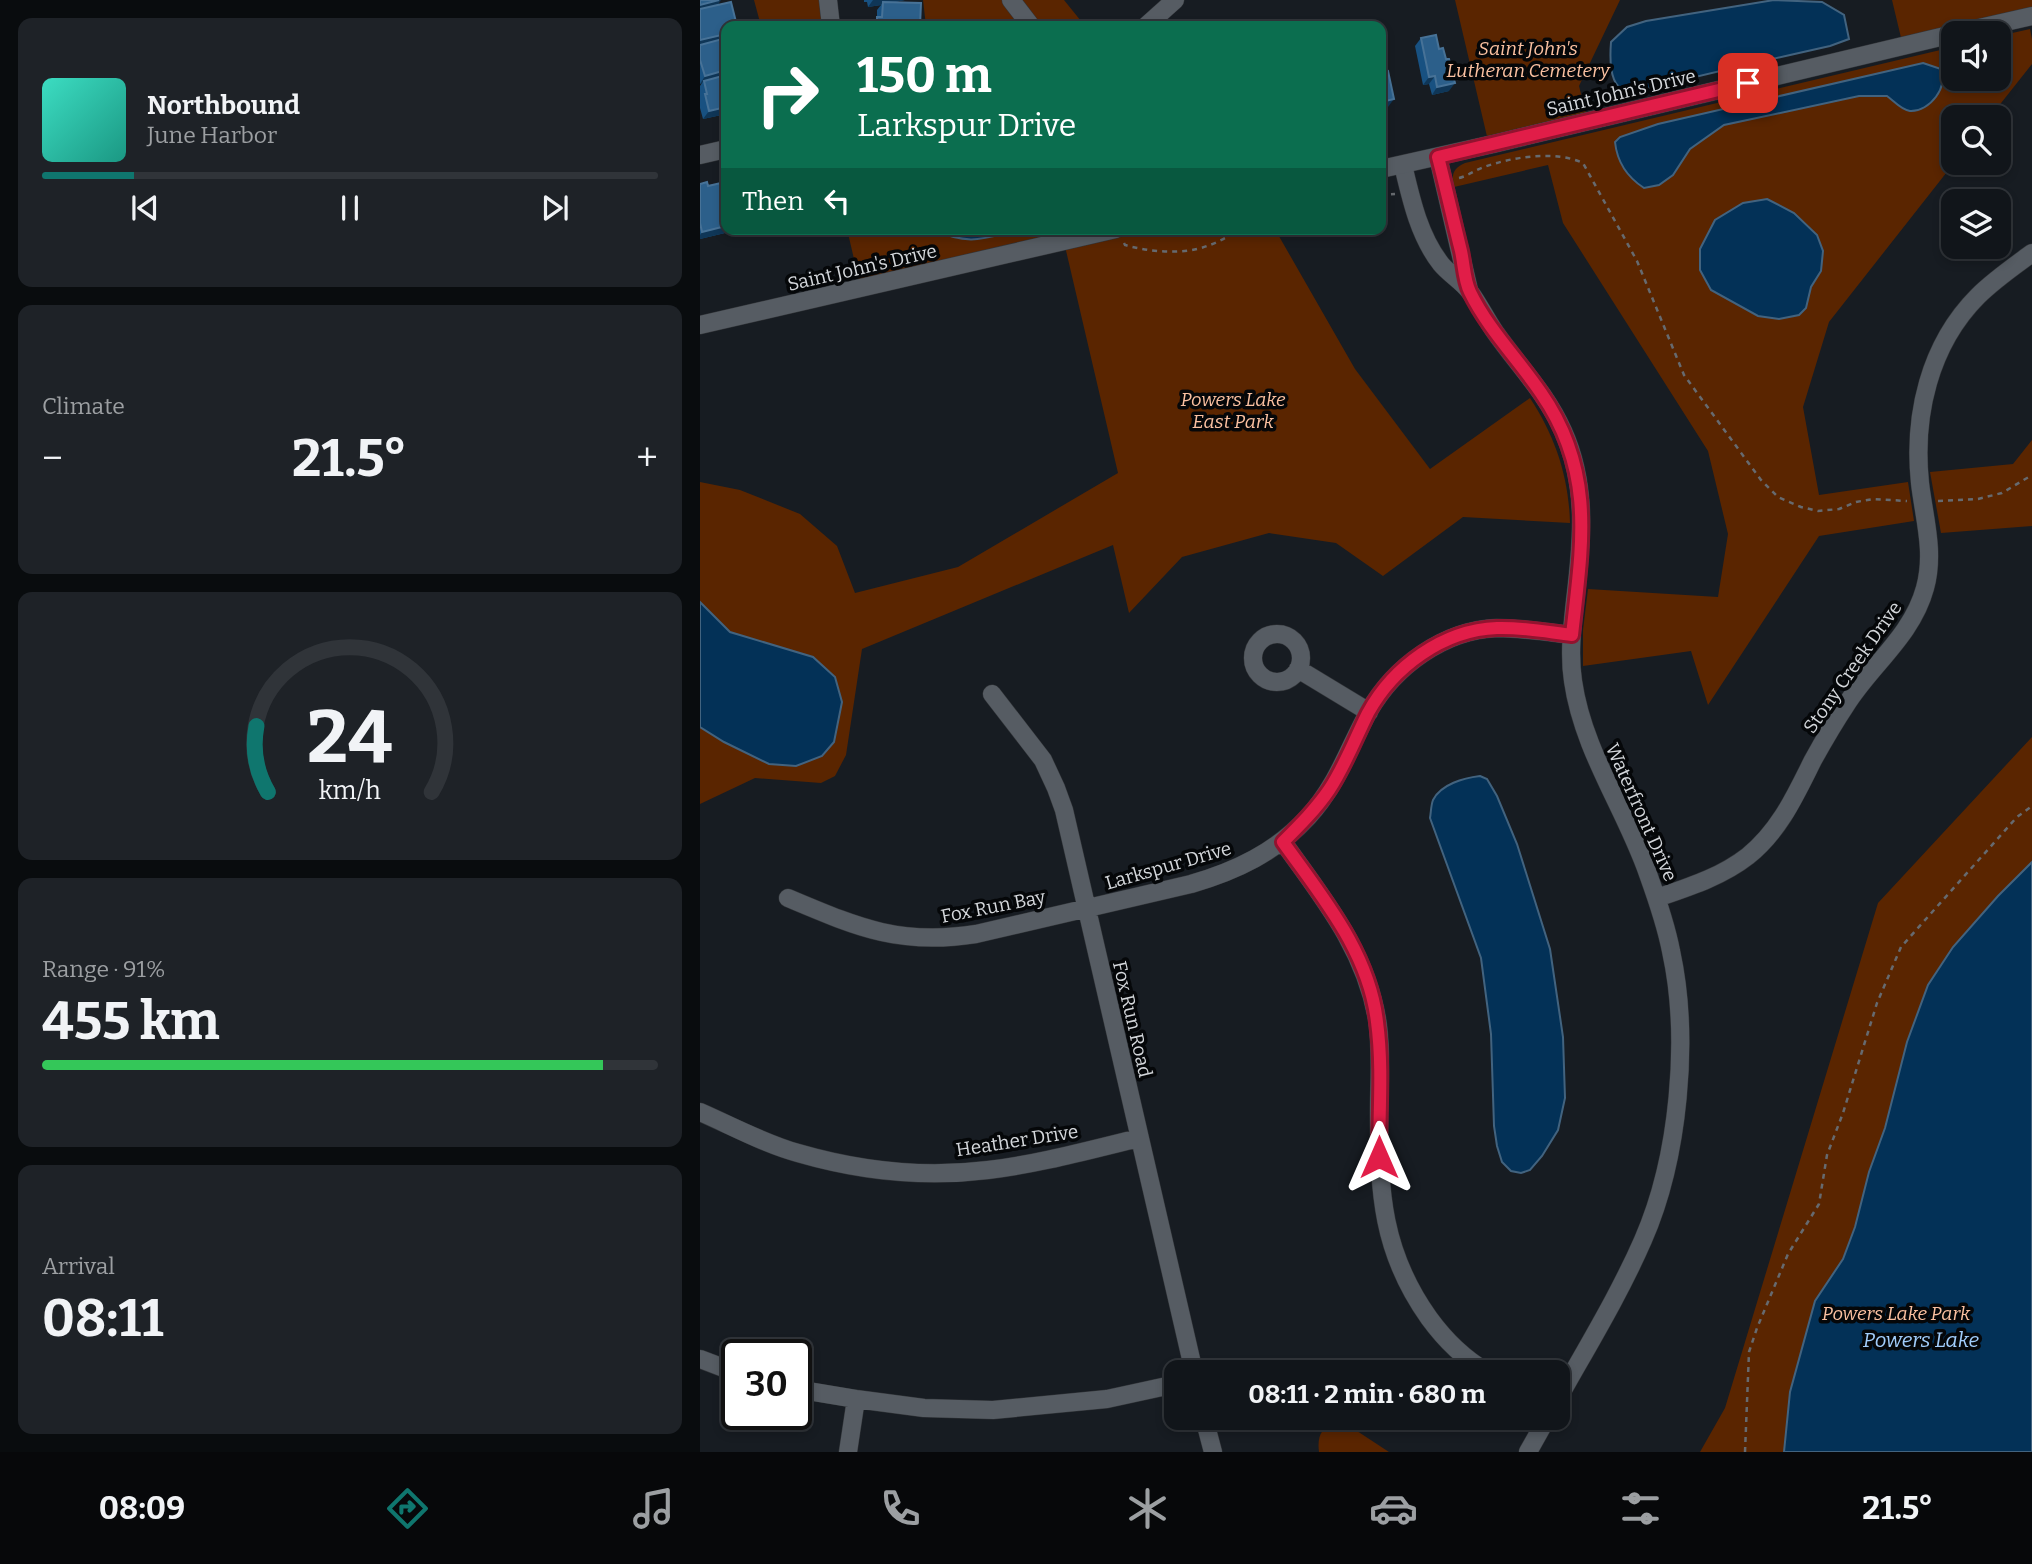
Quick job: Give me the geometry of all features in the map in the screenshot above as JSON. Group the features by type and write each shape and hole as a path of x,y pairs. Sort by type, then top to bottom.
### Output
{"street":[{"path":"828,0 830,21"},
{"path":"1011,0 1027,21"},
{"path":"1152,21 1175,0"},
{"name":"Saint John's Drive","path":"2011,21 2032,16"},
{"name":"Saint John's Drive","path":"1386,168 1941,37"},
{"path":"700,155 721,150"},
{"name":"Waterfront Drive","path":"1438,157 1469,290"},
{"name":"Waterfront Drive","path":"1403,165 1423,233 1441,264 1469,290 1495,332 1553,411 1574,461 1581,492 1583,524 1572,635 1572,677 1583,729 1642,855 1657,898 1671,950 1677,986 1680,1073 1667,1161 1658,1198 1645,1237 1624,1282 1570,1378"},
{"name":"Saint John's Drive","path":"700,325 1110,235"},
{"name":"Stony Creek Drive","path":"1657,898 1722,873 1762,843 1787,813 1814,758 1847,704 1865,678 1906,632 1918,610 1926,586 1929,560 1918,447 1919,419 1925,390 1945,341 1959,319 1997,279 2032,253"},
{"name":"Larkspur Drive","path":"1086,908 1220,876 1251,862 1283,842 1309,816 1329,790 1384,688 1427,650 1459,636 1494,628 1572,635"},
{"path":"1298,669 1369,712"},
{"name":"Fox Run Road","path":"992,694 1043,760 1064,810 1191,1360"},
{"path":"1283,842 1343,927 1370,989 1377,1021 1380,1186 1395,1258 1414,1296 1442,1335 1468,1360"},
{"name":"Fox Run Bay","path":"788,898 851,924 886,934 946,939 1086,908"},
{"name":"Heather Drive","path":"700,1112 796,1153 866,1168 901,1172 988,1170 1139,1138"},
{"path":"700,1359 721,1367"},
{"path":"812,1392 925,1408 993,1410 1107,1399 1164,1387"},
{"path":"848,1452 856,1399"},
{"path":"1207,1430 1213,1452"},
{"path":"1528,1452 1540,1430"}],"path":[{"path":"1444,182 1465,177 1488,165 1531,156 1554,156 1583,163 1637,261 1684,374 1761,480 1778,496 1801,507 1818,511 1839,509 1873,499 1922,502 1978,499 2002,493 2032,475"},
{"path":"1386,194 1409,191"},
{"path":"1120,235 1125,245 1137,248 1188,251 1207,246 1230,235"},
{"path":"1745,1452 1749,1352 1788,1254 1819,1204 1827,1156 1877,1003 1901,947 2017,817 2032,806"}],"green space":[{"path":"754,0 828,0 830,21 760,21"},
{"path":"923,0 1064,0 1081,21 925,21"},
{"name":"Saint John's Lutheran Cemetery","path":"1455,0 1620,0 1579,86 1588,121 1489,145"},
{"path":"1892,0 2032,0 2032,16 2010,21 1941,21 1941,37 1903,46"},
{"path":"2030,29 2032,64 2011,90 2011,33"},
{"path":"1941,50 1941,91 2011,91 2000,105 1941,105 1941,175 1945,175 1829,322 1803,407 1819,495 1908,482 1914,521 1819,536 1708,705 1691,651 1583,666 1583,630 1588,589 1718,597 1728,534 1708,451 1563,223 1548,165 1454,187 1455,170 1465,163"},
{"name":"Powers Lake East Park","path":"848,235 1278,235 1355,369 1430,469 1530,398 1547,427 1559,457 1567,489 1570,523 1463,517 1383,576 1336,543 1269,533 1182,557 1129,613 1113,545 862,649 846,755 835,776 821,783 755,778 700,804 700,482 740,490 800,514 837,546 855,593 958,567 1118,473 1064,242 861,289"},
{"path":"2032,440 2032,526 1941,533 1930,472 2013,464"},
{"name":"Powers Lake","path":"2032,737 2032,1452 1700,1452 1725,1408 1878,903"},
{"path":"1324,1430 1356,1430 1389,1452 1319,1452 1321,1433"}],"water":[{"path":"1774,0 1822,2 1844,15 1849,39 1830,46 1645,89 1625,90 1616,83 1611,69 1611,42 1627,27 1646,21"},
{"path":"1923,63 1941,69 1941,86 1936,97 1931,103 1917,110 1904,109 1887,96 1859,96 1724,125 1690,149 1673,175 1659,185 1644,188 1624,168 1615,142 1620,137 1658,124"},
{"path":"1767,199 1794,213 1817,235 1823,251 1821,271 1811,287 1806,308 1799,315 1779,319 1758,316 1711,290 1700,270 1700,249 1715,220 1743,203"},
{"path":"946,235 999,235 978,239"},
{"path":"700,602 730,632 813,657 835,677 842,702 834,742 822,756 796,766 769,764 700,727"},
{"path":"1480,776 1487,779 1497,796 1517,844 1550,949 1563,1037 1565,1098 1558,1130 1530,1170 1521,1173 1511,1171 1502,1162 1497,1146 1491,1034 1481,958 1430,818 1433,800 1441,790 1460,780"},
{"name":"Powers Lake","path":"2032,862 2032,1452 1784,1452 1790,1392 1815,1301 1843,1259 1855,1227 1907,1042 1928,985 1953,947"}],"building":[{"path":"700,0 719,0 700,5"},
{"path":"731,2 736,21 721,21 721,35 700,40 700,9"},
{"path":"883,2 921,3 920,21 877,21 877,17 882,17"},
{"path":"1436,35 1439,49 1443,48 1446,59 1449,59 1455,83 1437,87 1435,76 1429,77 1421,38"},
{"path":"721,39 721,71 705,76 700,60 700,45"},
{"path":"1386,72 1394,99 1386,101"},
{"path":"721,76 721,108 709,111 704,81"},
{"path":"707,182 708,186 721,183 721,227 702,232 700,184"}],"route":[{"path":"1379,1157 1379,1055 1377,1021 1370,989 1343,927 1283,842 1309,816 1329,790 1384,688 1427,650 1459,636 1494,628 1572,635 1583,524 1581,492 1564,433 1540,391 1495,332 1469,290 1438,157 1748,83"}],"park label":[{"name":"Powers Lake Park","path":"1896,1313"}]}
